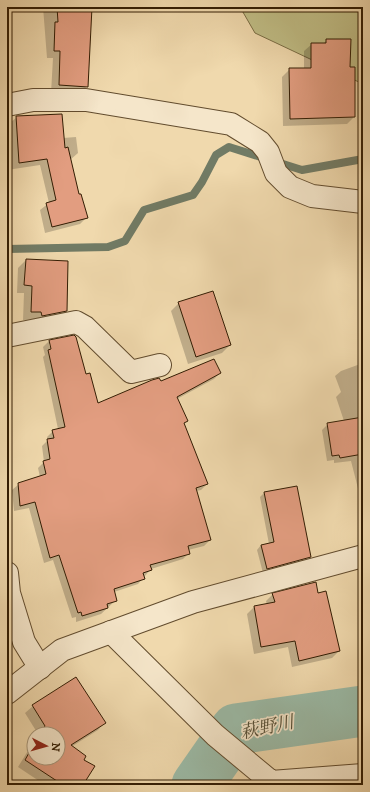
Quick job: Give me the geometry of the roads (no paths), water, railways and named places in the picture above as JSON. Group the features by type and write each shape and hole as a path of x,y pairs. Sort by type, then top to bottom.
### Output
{"street":[{"path":"7,105 33,100 86,100 231,124 260,142 268,152 276,173 290,187 312,196 363,202"},
{"path":"7,336 76,322 85,328 127,376 160,365"},
{"path":"7,693 62,650 193,602 363,556"},
{"path":"7,573 9,593 24,642 40,668"},
{"path":"111,632 216,735 267,779 363,775"}],"waterway":[{"path":"7,249 108,247 125,241 144,210 193,195 202,182 216,155 229,147 302,170 363,159"},
{"name":"萩野川","path":"197,785 236,729 363,711"}]}
